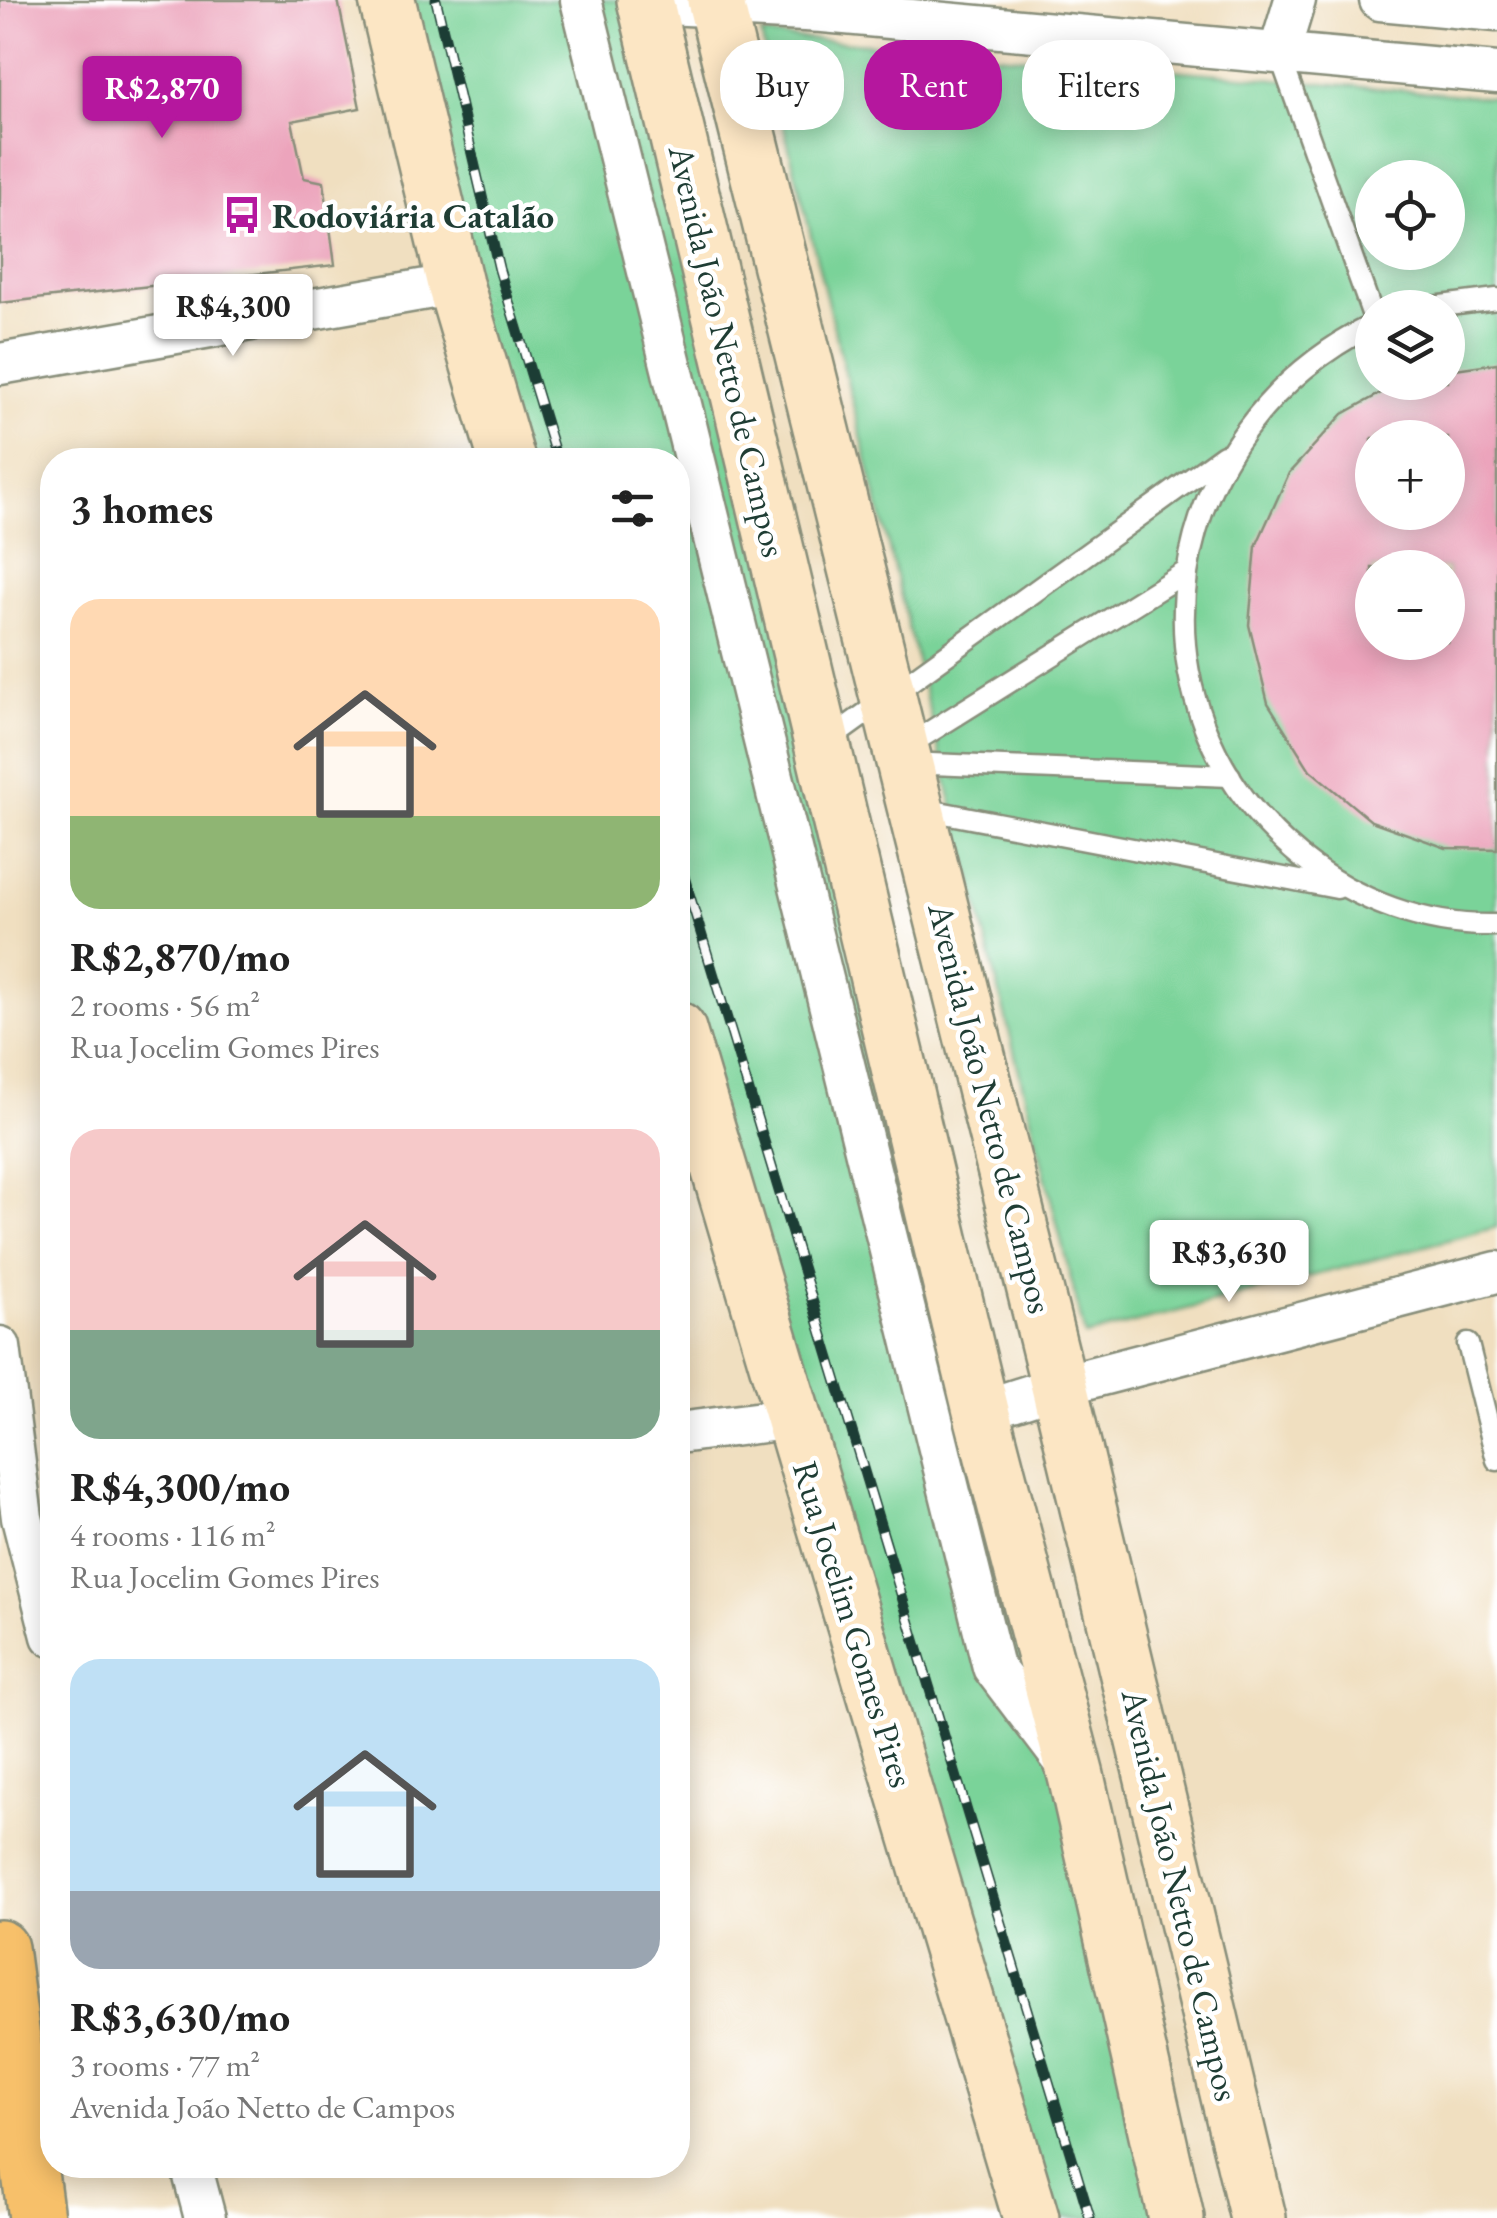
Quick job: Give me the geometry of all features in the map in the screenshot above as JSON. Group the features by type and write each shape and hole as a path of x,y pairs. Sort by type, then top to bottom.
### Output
{"highway":[{"path":"0,1948 32,2218"},
{"path":"0,2143 32,2218"}],"street":[{"path":"387,0 455,284 503,448"},
{"path":"581,0 994,1667 1076,1776"},
{"path":"1278,53 1295,0"},
{"path":"1380,0 1497,11"},
{"path":"645,2 825,6 1497,73"},
{"name":"Avenida João Netto de Campos","path":"645,2 982,1411 1076,1776 1176,2218"},
{"name":"Avenida João Netto de Campos","path":"717,5 1059,1386 1258,2218"},
{"path":"0,364 455,284"},
{"name":"Rua Jocelim Gomes Pires","path":"690,1070 1031,2218"},
{"path":"982,1411 1059,1386 1497,1272"},
{"path":"0,1347 37,1516"},
{"path":"690,1431 793,1418"},
{"path":"194,2178 205,2218"}],"lane":[{"path":"1278,53 1364,290"},
{"path":"1465,303 1497,299"},
{"path":"1354,892 1284,842 1230,776 1207,728 1191,677 1185,624 1187,571 1210,489 1230,451 1278,388 1308,362 1355,335"},
{"path":"903,755 1230,451"},
{"path":"903,755 1187,571"},
{"path":"822,744 903,755 1230,776"},
{"path":"903,755 1354,892 1419,916 1497,925"},
{"path":"1468,1344 1497,1460"}],"green space":[{"path":"390,0 645,0 1076,1776 1179,2218 1031,2218 690,1070 690,448 504,448"},
{"path":"761,35 819,40 762,40"},
{"path":"844,42 864,44 864,130 1002,130 1002,56 1022,57 1022,130 1175,130 1175,70 1497,98 1497,1227 1085,1336 785,130 844,130"}],"building":[{"path":"0,0 338,0 360,108 292,121 304,178 324,182 335,265 0,303"},
{"path":"1497,363 1497,849 1446,848 1371,821 1310,770 1268,703 1249,625 1256,546 1289,473 1343,414 1368,400 1465,400 1465,368"}],"railway":[{"path":"436,0 499,269 553,448"},
{"path":"690,897 1090,2218"}],"place":[{"name":"Rodoviária Catalão","path":"242,215"}]}
